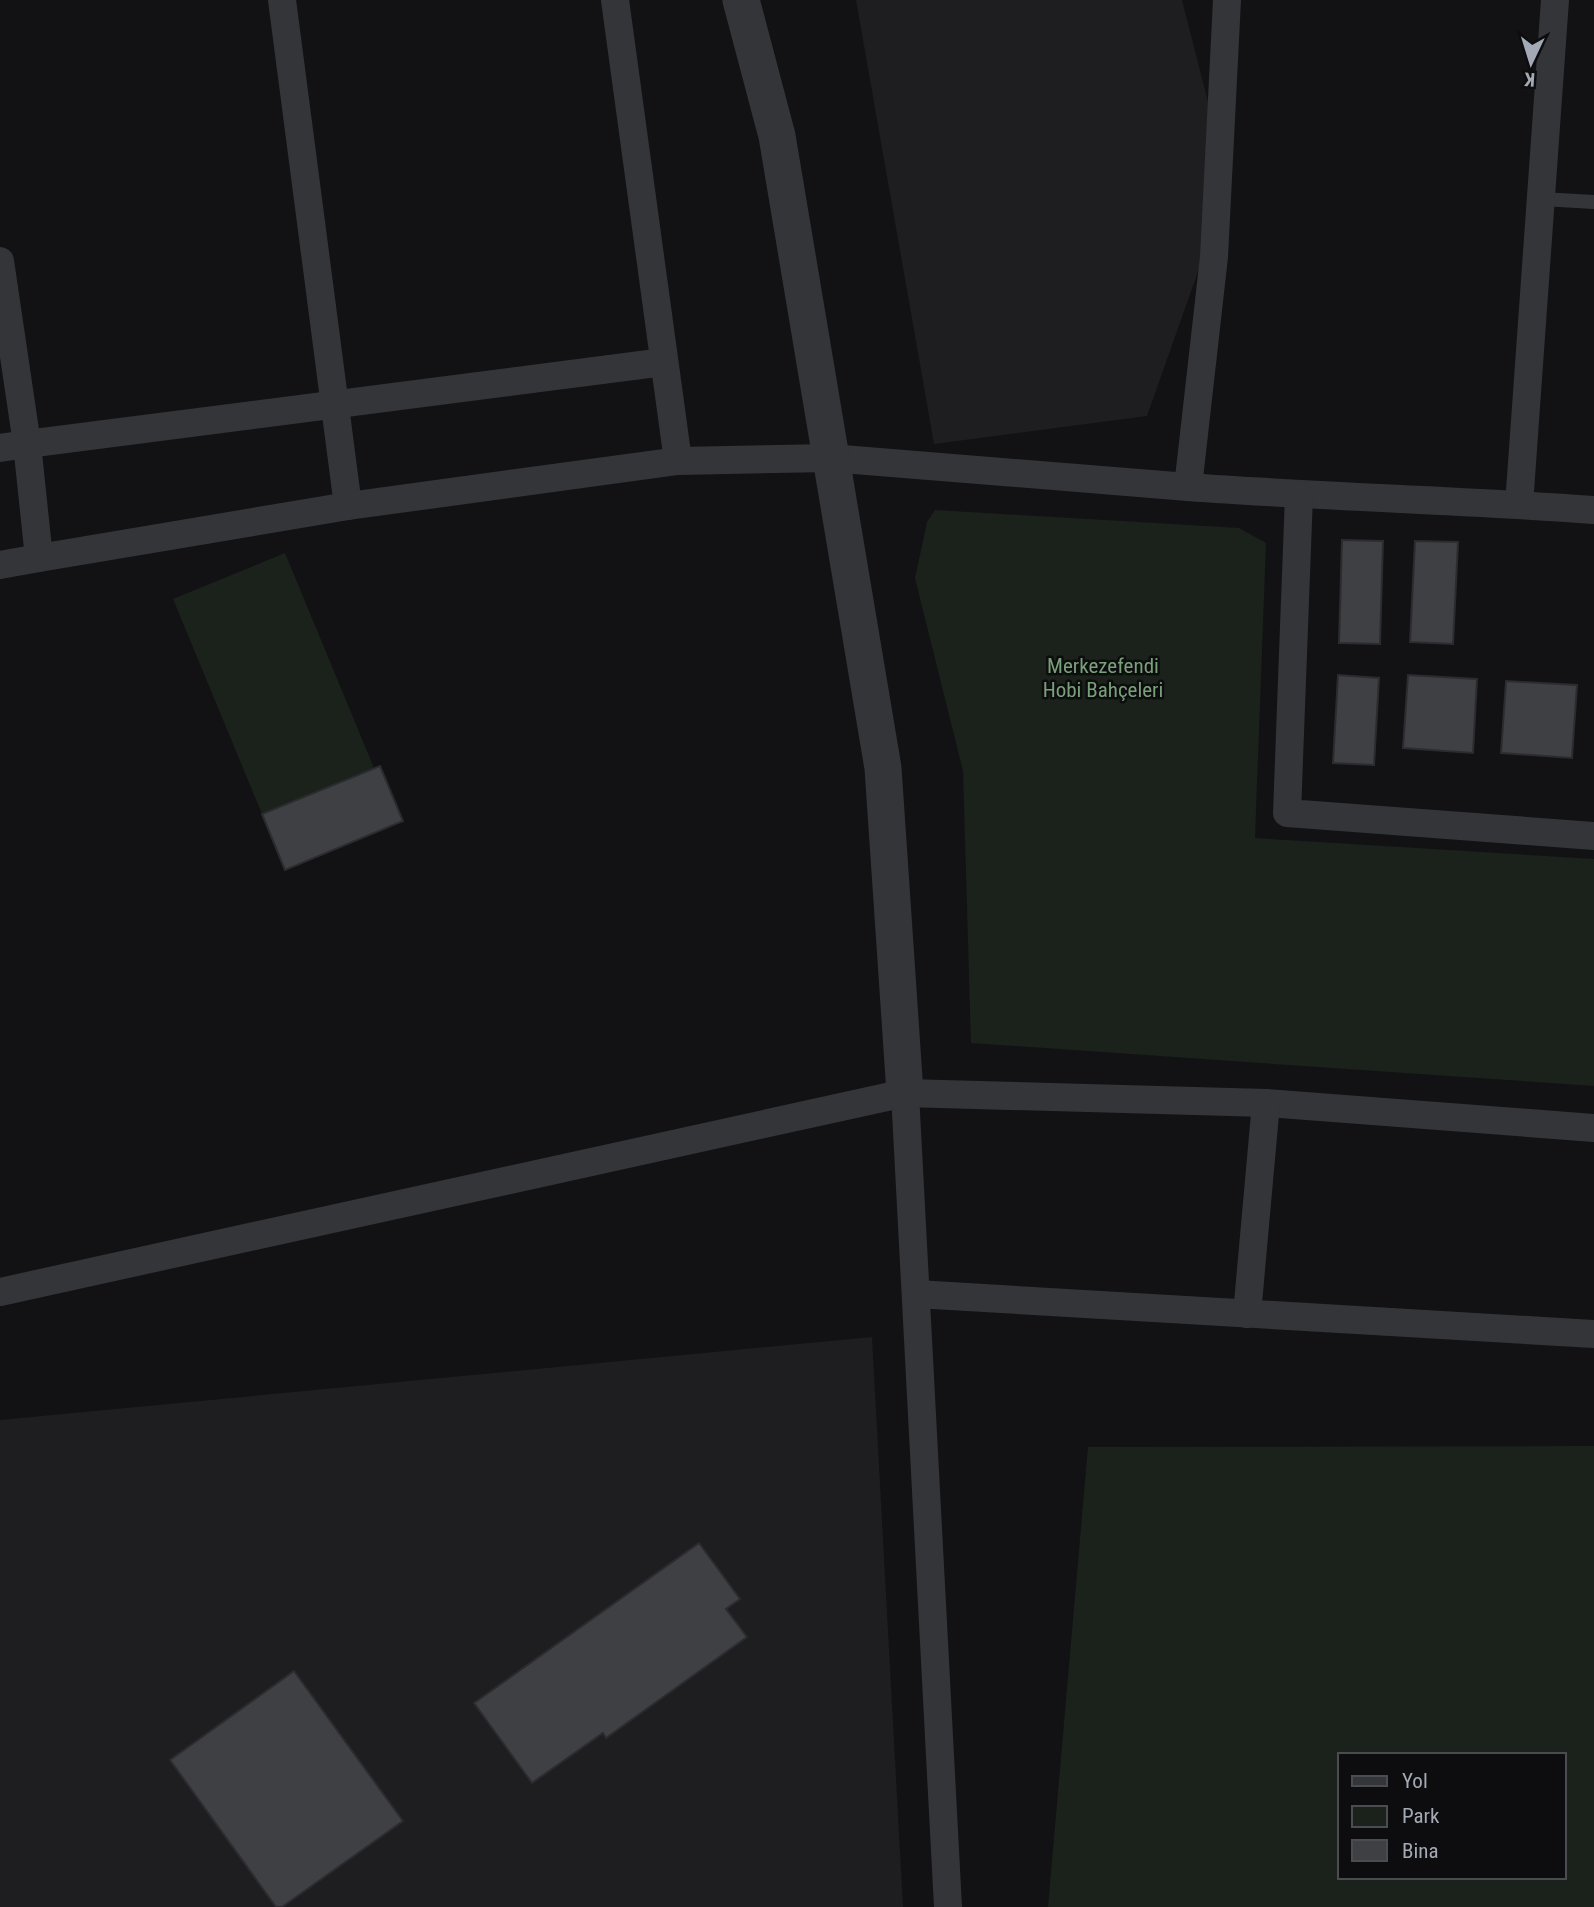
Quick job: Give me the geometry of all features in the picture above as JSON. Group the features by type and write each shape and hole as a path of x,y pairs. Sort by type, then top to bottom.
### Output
{"street":[{"path":"282,0 348,506"},
{"path":"615,0 678,461"},
{"path":"741,0 777,136 883,768 905,1093 948,1907"},
{"path":"1188,487 1214,257 1227,0"},
{"path":"1520,505 1555,0"},
{"path":"0,261 13,446 39,558"},
{"path":"13,446 664,362"},
{"path":"0,565 348,506 678,461 830,458 1299,495 1594,510"},
{"path":"1299,495 1287,813 1594,836"},
{"path":"0,1292 905,1093 1266,1103 1594,1128"},
{"path":"1247,1314 1266,1103"},
{"path":"916,1294 1594,1334"}],"lane":[{"path":"1541,199 1594,202"}],"shaded area":[{"path":"856,0 1182,0 1229,184 1147,416 934,444"},
{"path":"872,1337 903,1907 0,1907 0,1420"}],"green space":[{"name":"Merkezefendi Hobi Bahçeleri","path":"935,510 1239,528 1266,543 1255,838 1594,859 1594,1086 971,1043 963,771 915,578 927,522"},
{"path":"285,553 374,768 262,814 173,599"},
{"path":"1594,1446 1594,1907 1048,1907 1088,1447"}],"building":[{"path":"1342,540 1383,541 1380,644 1339,643"},
{"path":"1415,541 1458,542 1453,644 1410,642"},
{"path":"1338,675 1379,678 1374,765 1333,763"},
{"path":"1408,675 1477,679 1473,753 1403,748"},
{"path":"1506,681 1577,685 1572,758 1501,753"},
{"path":"380,766 403,821 285,870 262,814"},
{"path":"699,1543 740,1599 726,1609 747,1637 606,1738 603,1733 532,1783 474,1703"},
{"path":"294,1671 403,1821 282,1907 276,1907 170,1760"}]}
